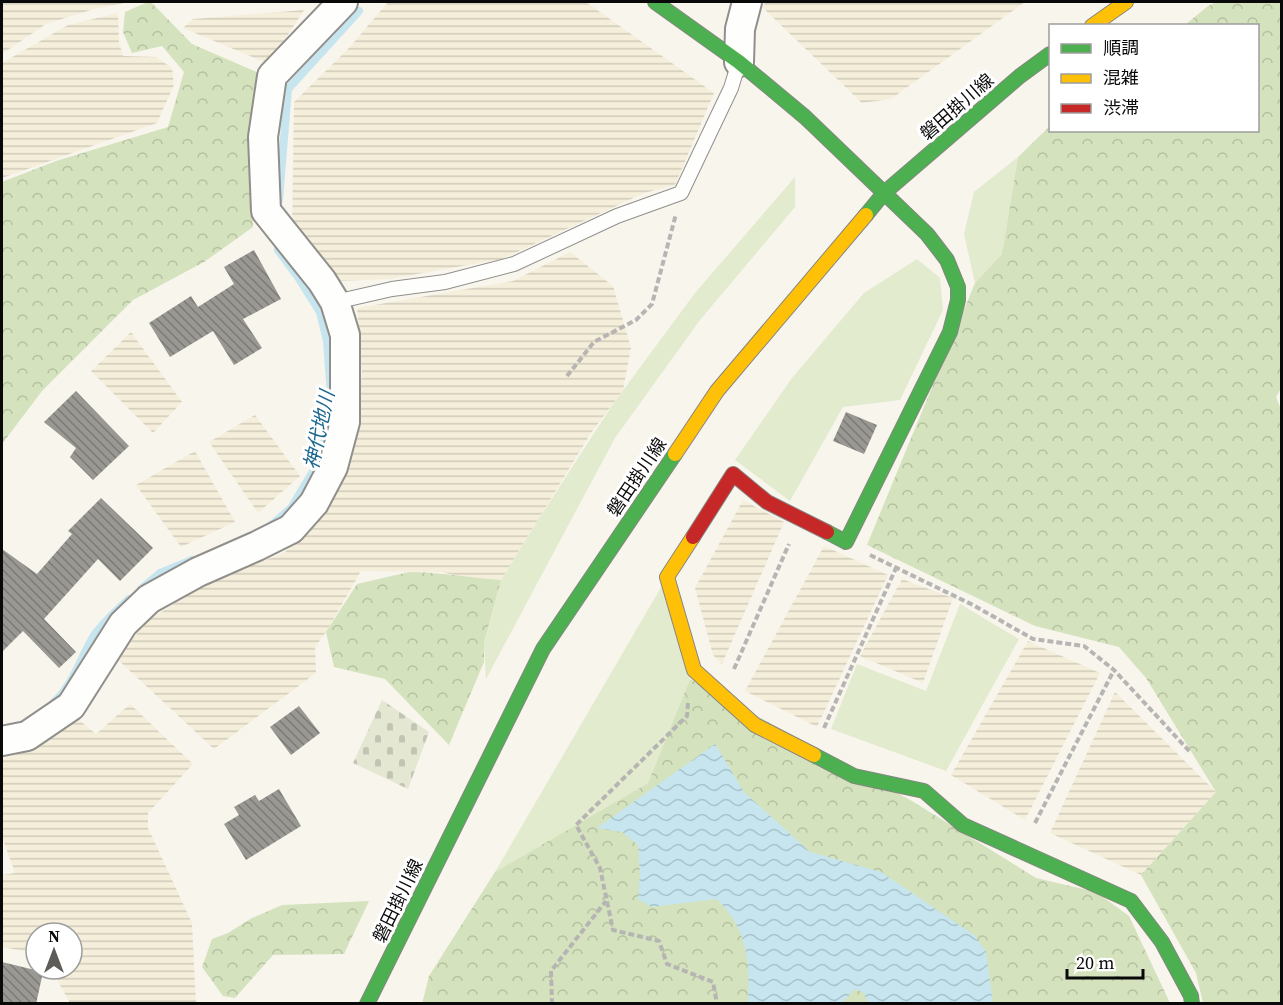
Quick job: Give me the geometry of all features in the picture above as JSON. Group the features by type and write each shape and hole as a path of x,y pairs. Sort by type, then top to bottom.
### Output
{"street":[{"path":"2,741 27,736 71,706 123,624 149,599 198,572 291,529 314,503 333,467 345,422 345,335 335,302 318,276 266,211 263,137 272,76 343,2"},
{"path":"655,2 739,62 805,117 938,247 954,273 958,288 958,300 950,332 846,542 767,502 733,474 667,577 694,670 755,725 854,776 924,791 963,825 1131,901 1162,942 1191,996 1192,1004"},
{"path":"739,62 740,29 747,2"},
{"path":"1095,24 1126,2"},
{"name":"磐田掛川線","path":"367,1004 543,649 717,391 884,193 1020,76 1049,55"}],"lane":[{"path":"335,302 392,289 445,282 514,264 617,216 681,193 731,88 739,62"}],"path":[{"path":"567,376 594,342 636,320 652,304 681,193"},
{"path":"734,670 800,519"},
{"path":"846,542 973,605 1033,639 1084,646 1114,670 1191,753"},
{"path":"824,728 896,568"},
{"path":"694,670 690,679 687,716 576,825 600,868 613,930 659,941 667,964 712,982 717,1004"},
{"path":"1035,823 1114,670"},
{"path":"552,1004 551,971 607,900"}],"shaded area":[{"path":"2,2 125,3 94,9 46,24 2,54"},
{"path":"388,2 586,2 714,93 675,185 644,193 502,259 389,279 337,281 292,234 294,102 350,47"},
{"path":"765,2 1025,2 891,99 862,103 763,8"},
{"path":"304,10 269,64 183,28 193,19"},
{"path":"118,13 119,42 123,56 156,57 172,68 174,85 157,123 2,178 2,63 68,25"},
{"path":"570,252 613,286 631,348 623,390 591,433 501,580 463,577 441,572 361,571 315,647 316,673 214,749 116,658 149,620 209,581 284,553 319,518 354,441 362,374 357,308 513,281"},
{"path":"131,332 182,402 153,433 91,371"},
{"path":"255,415 300,476 258,513 209,442"},
{"path":"195,451 235,522 181,547 136,485"},
{"path":"743,500 784,522 722,664 713,655 695,588"},
{"path":"824,546 888,575 817,727 745,691"},
{"path":"902,579 953,598 923,683 860,656"},
{"path":"1028,641 1100,673 1025,820 951,775"},
{"path":"1115,692 1216,792 1141,875 1050,833"},
{"path":"130,704 193,764 148,813 148,828 192,923 196,1003 70,1003 58,981 84,981 84,921 24,921 24,951 2,947 2,875 15,873 2,837 2,758 11,757 48,741 73,715 96,734"}],"green space":[{"path":"151,2 192,44 259,73 252,183 253,227 204,262 133,300 42,391 2,444 2,182 56,161 168,127 184,72 162,46 132,53 123,32 125,12"},
{"path":"1217,2 1281,2 1282,387 1276,397 1282,412 1281,1003 1203,1003 1196,973 1141,875 1216,792 1146,678 1119,647 1035,626 867,545 975,283 1002,254 1018,157 1049,127 1049,132 1259,132 1259,24 1186,24 1208,6"},
{"path":"1018,157 1002,254 975,283 964,234 974,192"},
{"path":"795,177 795,207 700,320 615,438 486,679 484,644 501,580 613,404 695,293"},
{"path":"917,259 940,278 943,310 900,400 843,407 790,501 735,460 792,378 864,293"},
{"path":"409,572 501,580 484,643 484,662 449,745 385,679 334,667 326,632 357,584"},
{"path":"667,577 690,679 648,783 495,872"},
{"path":"960,604 1019,639 946,771 831,729 857,664 926,691"},
{"path":"690,679 912,801 1036,878 1096,892 1129,916 1170,1003 422,1004 429,976 495,872 648,783"},
{"path":"382,700 429,732 408,789 353,763"},
{"path":"369,901 344,954 273,955 235,998 223,996 202,967 212,939 282,905"}],"water":[{"path":"715,744 744,792 810,852 881,872 974,935 986,952 993,1003 868,1003 864,993 855,989 842,1003 748,1003 745,946 727,910 716,899 652,907 638,899 640,873 638,845 622,832 597,828"}],"building":[{"path":"254,250 281,299 243,319 262,348 234,365 213,331 170,357 149,323 191,296 198,307 234,284 224,267"},
{"path":"76,391 129,446 93,480 70,457 76,448 44,422"},
{"path":"846,412 877,425 864,454 833,441"},
{"path":"101,498 153,548 120,581 98,559 44,619 76,652 59,668 23,631 2,652 2,549 37,574 72,534 68,531"},
{"path":"299,706 320,733 291,755 270,727"},
{"path":"279,789 301,826 246,860 224,824 239,815 234,807 255,795 259,801"},
{"path":"2,962 24,967 24,981 41,981 36,1004 2,1004"}],"waterway":[{"name":"神代地川","path":"279,200 288,89 359,11"},
{"name":"神代地川","path":"269,527 291,508 315,468 326,434 331,396 327,341 320,312 278,250 278,239"},
{"name":"神代地川","path":"141,589 160,573 192,560"},
{"name":"神代地川","path":"54,702 71,680 97,632 129,599"}],"traffic: fast":[{"path":"655,2 739,62 805,117 927,234 947,260 958,287 958,300 950,332 846,542 827,532"},
{"path":"866,215 884,193 1020,76 1049,55"},
{"path":"367,1004 543,649 675,454"},
{"path":"814,755 854,776 924,791 963,825 1131,901 1162,942 1191,996 1192,1004"}],"traffic: slow":[{"path":"1095,24 1126,2"},
{"path":"675,454 717,391 866,215"},
{"path":"693,537 667,577 694,670 755,725 814,755"}],"traffic: jam":[{"path":"693,537 733,474 767,502 827,532"}]}
